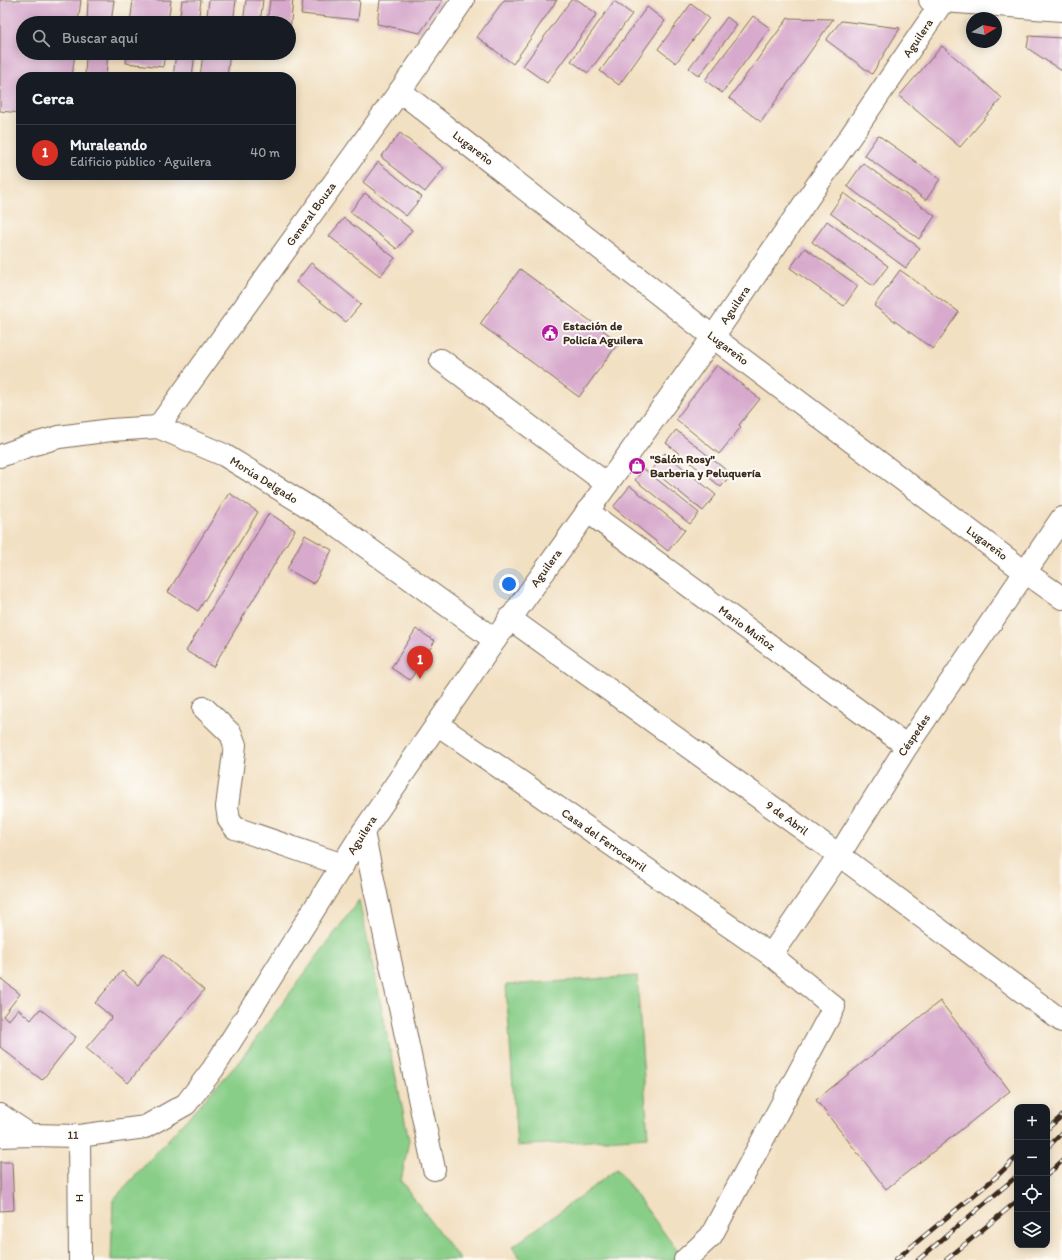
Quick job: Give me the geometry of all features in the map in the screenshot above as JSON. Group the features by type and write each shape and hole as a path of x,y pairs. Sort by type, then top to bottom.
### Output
{"street":[{"name":"General Bouza","path":"158,427 400,91 463,0"},
{"path":"937,0 1062,10"},
{"name":"Aguilera","path":"146,1127 186,1104 213,1069 363,832 509,618 713,337 937,0"},
{"name":"Lugareño","path":"400,91 713,337 1025,572 1062,598"},
{"path":"441,360 607,484"},
{"name":"Morúa Delgado","path":"0,456 59,437 111,430 158,427 224,455 325,517 494,640"},
{"name":"Mario Muñoz","path":"587,511 907,746"},
{"name":"Céspedes","path":"771,955 839,855 907,746 1062,518"},
{"name":"9 de Abril","path":"509,618 839,855 1062,1021"},
{"path":"204,708 231,734 235,745 227,807 229,820 235,828 343,865"},
{"name":"Casa del Ferrocarril","path":"437,724 771,955 834,1007 711,1236 685,1260"},
{"path":"363,832 434,1169"},
{"path":"0,1115 30,1135"},
{"name":"11","path":"0,1136 79,1136 146,1127"},
{"name":"H","path":"79,1136 80,1260"}],"green space":[{"path":"359,900 409,1140 401,1181 460,1260 111,1260 113,1200 238,1063"},
{"path":"637,976 648,1137 517,1146 506,985"},
{"path":"617,1169 682,1257 678,1260 522,1260 512,1247"}],"building":[{"path":"0,0 81,0 79,16 16,16 16,60 74,60 73,72 16,72 16,113 0,111"},
{"path":"88,0 114,0 112,16 87,16"},
{"path":"133,0 171,0 169,16 131,16"},
{"path":"182,0 201,0 199,16 180,16"},
{"path":"209,0 236,0 234,16 207,16"},
{"path":"246,0 263,0 261,16 244,16"},
{"path":"270,0 293,0 291,16 268,16"},
{"path":"303,0 360,0 358,20 301,14"},
{"path":"380,0 442,1 420,33 377,24"},
{"path":"504,0 557,0 513,64 477,37"},
{"path":"571,0 578,0 597,14 547,83 523,66"},
{"path":"614,1 632,14 588,73 571,61"},
{"path":"691,4 709,18 676,63 658,49"},
{"path":"647,7 665,21 619,85 600,71"},
{"path":"753,16 770,28 722,93 705,80"},
{"path":"727,17 737,25 699,76 689,68"},
{"path":"788,18 833,19 761,122 729,98"},
{"path":"841,21 900,28 872,74 826,40"},
{"path":"1029,36 1062,38 1062,71 1027,48"},
{"path":"942,46 1002,98 960,147 899,96"},
{"path":"86,60 107,60 106,72 85,72"},
{"path":"126,60 164,60 163,67 126,63"},
{"path":"175,60 194,60 193,72 174,72"},
{"path":"202,60 229,60 228,72 201,72"},
{"path":"400,133 444,168 425,192 381,157"},
{"path":"878,135 940,179 926,200 864,155"},
{"path":"378,162 422,197 406,216 363,182"},
{"path":"863,163 935,216 919,239 847,186"},
{"path":"365,193 412,230 397,249 350,212"},
{"path":"844,193 920,248 906,268 830,213"},
{"path":"344,218 395,258 380,276 329,236"},
{"path":"827,221 888,266 873,286 812,242"},
{"path":"805,248 858,286 844,306 790,268"},
{"path":"311,263 361,304 346,322 296,282"},
{"name":"Estación de Policía Aguilera","path":"520,269 619,342 579,397 480,324"},
{"path":"900,270 959,312 933,349 874,306"},
{"path":"717,365 760,399 739,425 741,427 719,454 676,419"},
{"path":"676,430 731,474 721,487 666,443"},
{"path":"665,453 716,495 703,511 652,470"},
{"path":"644,469 699,513 690,524 635,480"},
{"path":"630,486 685,530 668,551 613,507"},
{"path":"229,493 258,512 198,611 168,592"},
{"path":"269,513 295,530 213,667 186,651"},
{"path":"305,535 332,550 314,584 287,569"},
{"path":"416,629 435,641 410,680 391,668"},
{"path":"163,955 204,990 128,1083 86,1048 112,1017 95,1003 122,971 138,985"},
{"path":"0,978 20,994 3,1016 9,1020 18,1009 31,1020 40,1009 76,1037 42,1080 0,1047"},
{"path":"940,1001 1010,1091 886,1189 816,1100"},
{"path":"0,1162 12,1162 14,1210 0,1211"}],"railway":[{"path":"1050,1126 1062,1116"},
{"path":"1050,1145 1062,1133"},
{"path":"895,1260 996,1177 1014,1160"},
{"path":"1050,1172 1062,1161"},
{"path":"918,1260 1014,1179"},
{"path":"946,1260 1014,1203"}],"place":[{"name":"Estación de Policía Aguilera","path":"550,333"},
{"name":"\"Salón Rosy\" Barberia y Peluquería","path":"637,466"},
{"name":"Muraleando","path":"420,679"}]}
